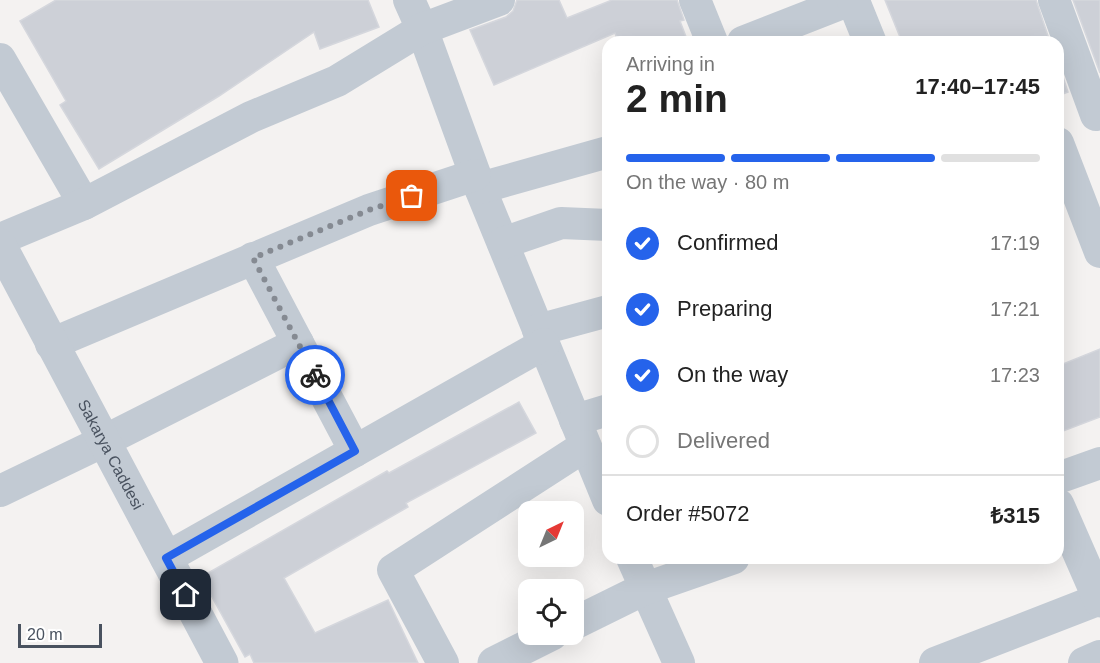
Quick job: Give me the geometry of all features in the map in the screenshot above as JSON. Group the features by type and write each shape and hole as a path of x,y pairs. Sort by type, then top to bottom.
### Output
{"street":[{"path":"409,0 502,243 602,484"},
{"path":"0,239 84,204 251,117 337,81 422,29 499,0"},
{"path":"695,0 710,36"},
{"path":"759,36 852,0 867,36"},
{"path":"1054,0 1098,114 1064,128"},
{"path":"0,59 84,204"},
{"path":"51,344 369,210 602,153"},
{"path":"1064,159 1100,252"},
{"path":"502,243 561,224 602,225"},
{"name":"Sakarya Caddesi","path":"0,245 222,663"},
{"path":"253,258 355,451"},
{"path":"166,558 355,451 541,337 602,313"},
{"path":"0,491 298,343"},
{"path":"443,663 393,570 602,415"},
{"path":"1064,476 1100,464"},
{"path":"935,663 1100,600 1064,519"},
{"path":"634,564 679,663"},
{"path":"584,619 644,589 716,564"},
{"path":"494,663 530,645"},
{"path":"1084,663 1100,656"}],"building":[{"path":"56,0 368,0 379,27 320,49 314,32 219,96 99,169 60,105 66,101 20,21"},
{"path":"517,0 559,0 567,18 612,0 677,0 684,20 680,21 686,36 616,36 615,33 602,36 602,39 494,85 470,30 506,17 513,11"},
{"path":"885,0 1036,0 1048,36 900,36"},
{"path":"1073,0 1100,0 1100,73"},
{"path":"1064,80 1068,92 1064,94"},
{"path":"1100,349 1100,417 1064,431 1064,364"},
{"path":"519,402 536,433 406,503 408,507 284,578 315,633 388,600 418,663 254,663 250,654 245,657 201,577 387,471 389,473"}],"way so far":[{"path":"315,375 253,258 369,210 412,196"}],"route":[{"path":"186,595 166,558 355,451 315,375"}]}
